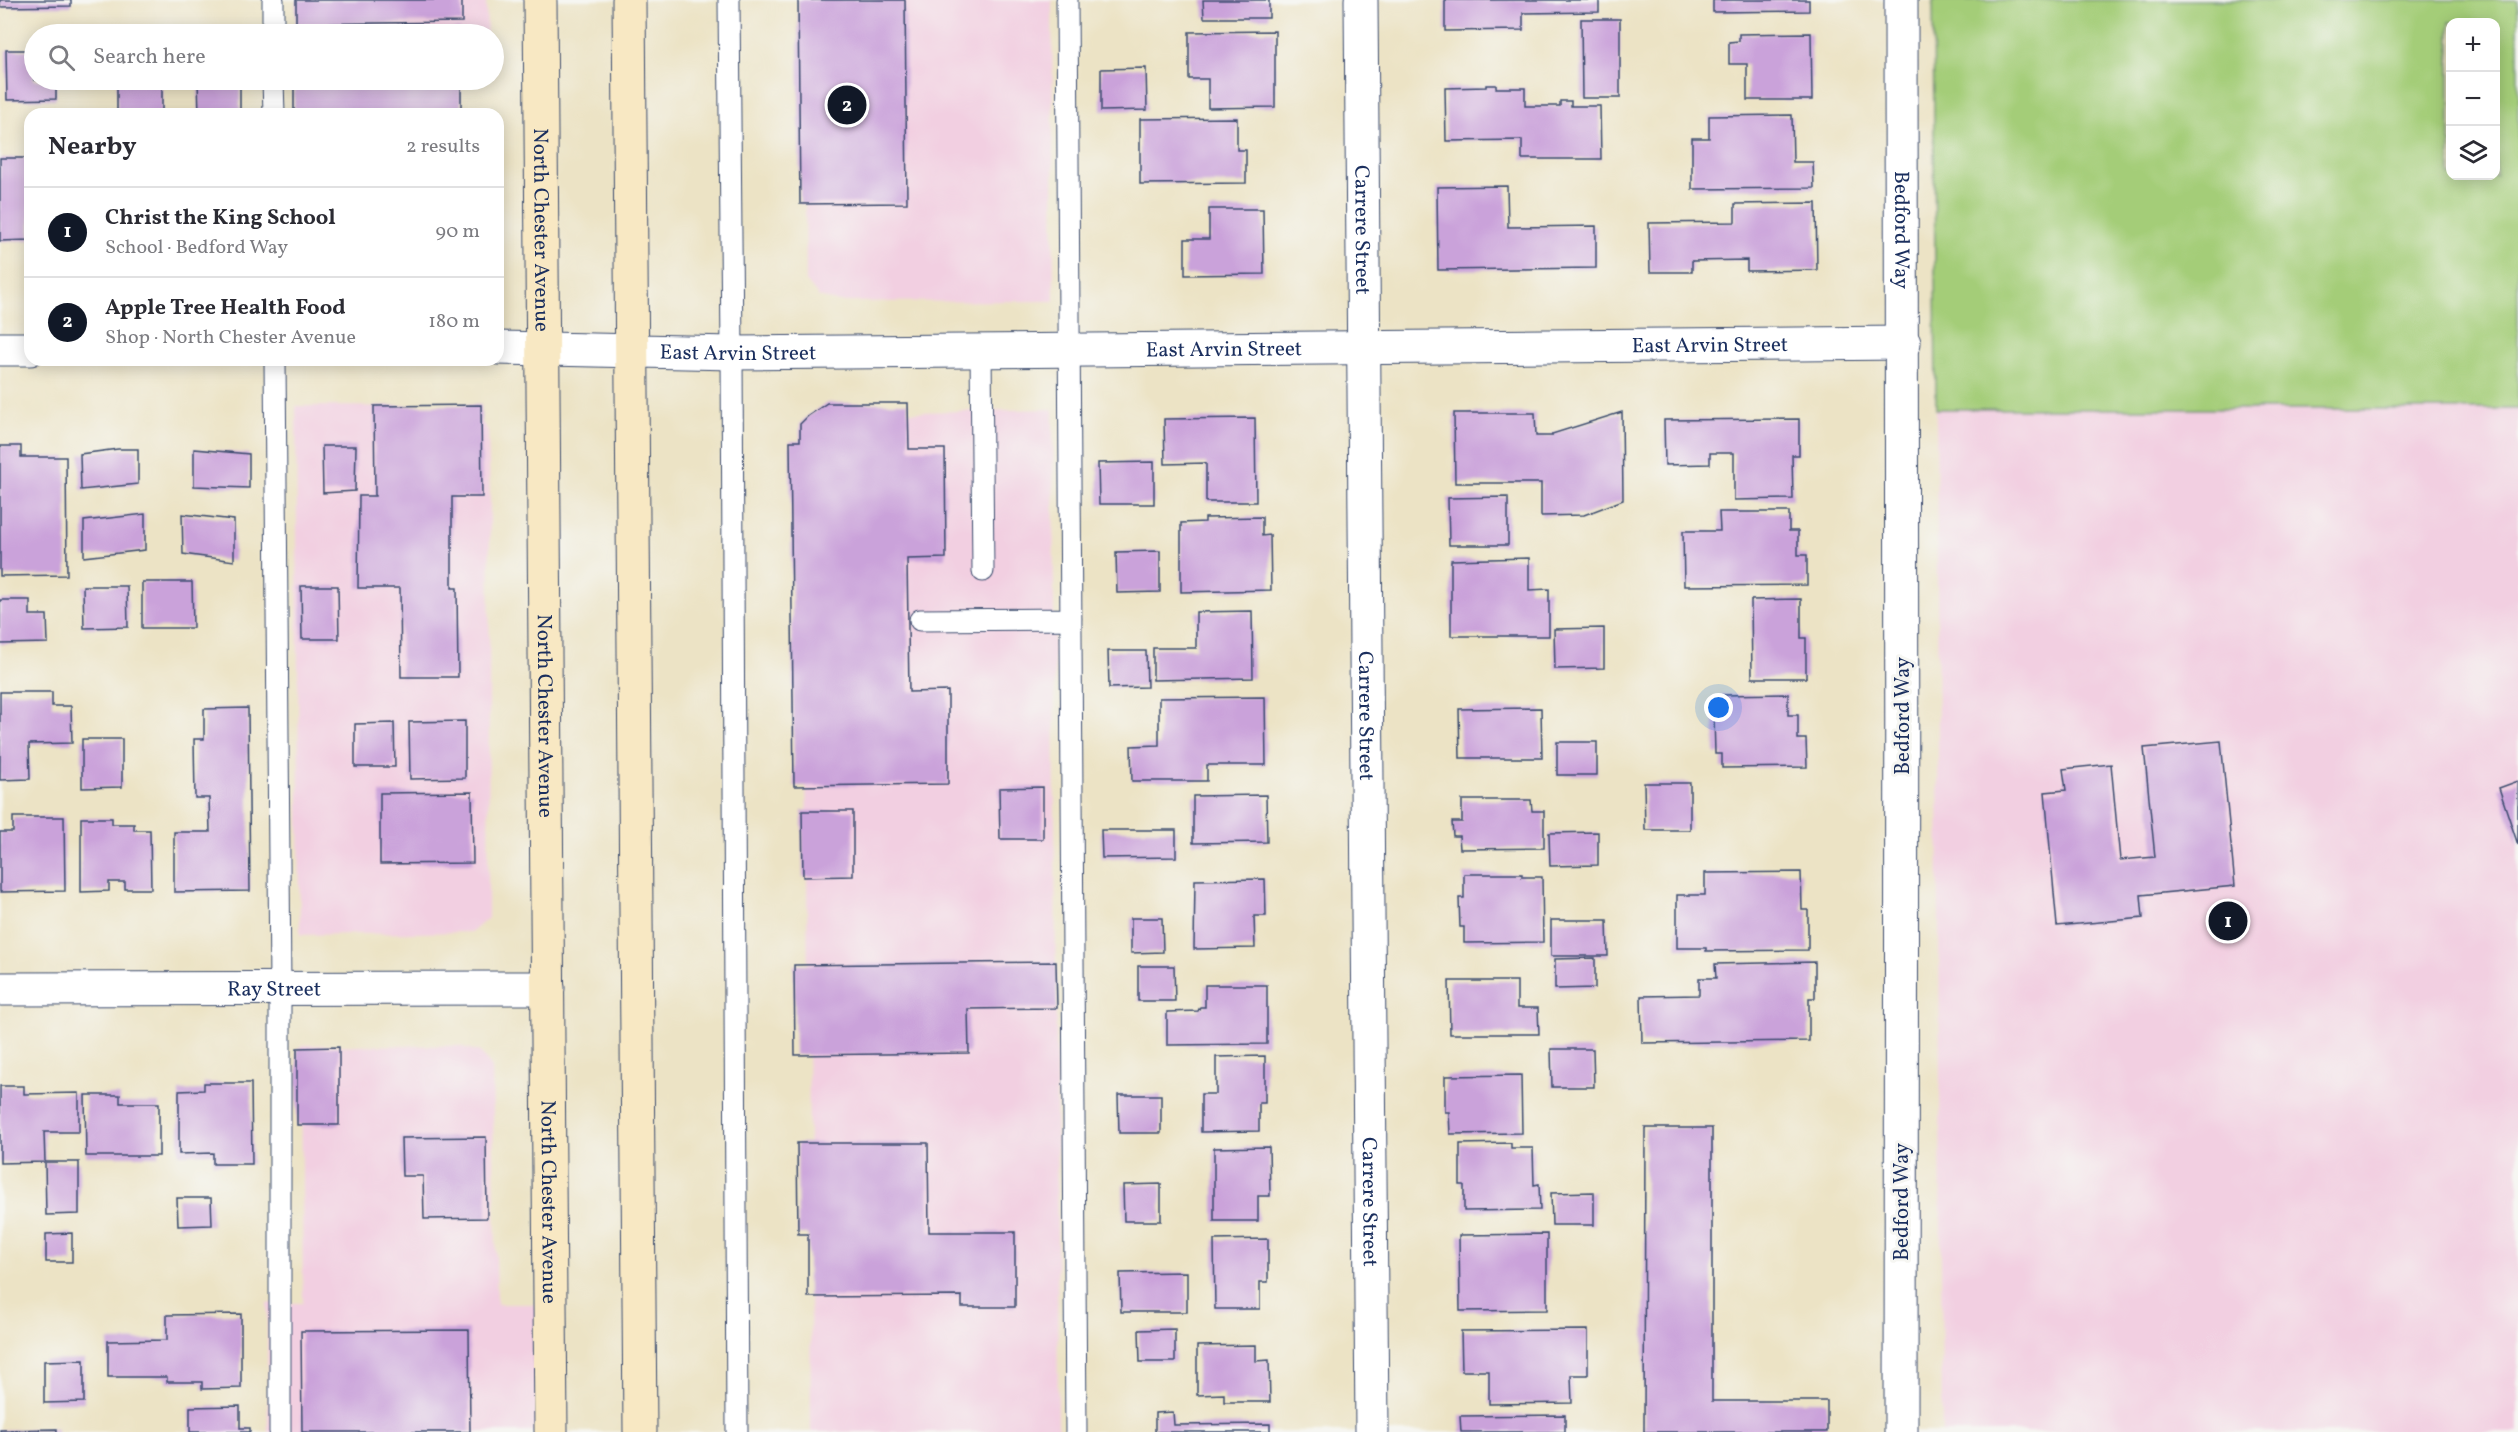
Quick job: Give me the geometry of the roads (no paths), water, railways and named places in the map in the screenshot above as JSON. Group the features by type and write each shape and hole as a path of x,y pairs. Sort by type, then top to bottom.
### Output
{"main road":[{"name":"North Chester Avenue","path":"540,0 551,1432"},
{"path":"629,0 640,1432"}],"street":[{"name":"Carrere Street","path":"1361,0 1372,1432"},
{"name":"Bedford Way","path":"1901,0 1904,343 1901,1432"},
{"name":"East Arvin Street","path":"504,348 732,353 1904,343"},
{"path":"0,349 24,349"},
{"name":"Ray Street","path":"0,989 548,988"}],"lane":[{"path":"273,0 273,24"},
{"path":"729,0 737,1432"},
{"path":"1068,0 1076,1432"},
{"path":"273,90 274,108"},
{"path":"981,351 983,571"},
{"path":"275,366 280,988 280,1432"},
{"path":"920,620 1071,619"}],"place":[{"name":"Apple Tree Health Food","path":"847,105"},
{"name":"Christ the King School","path":"2228,921"}]}
